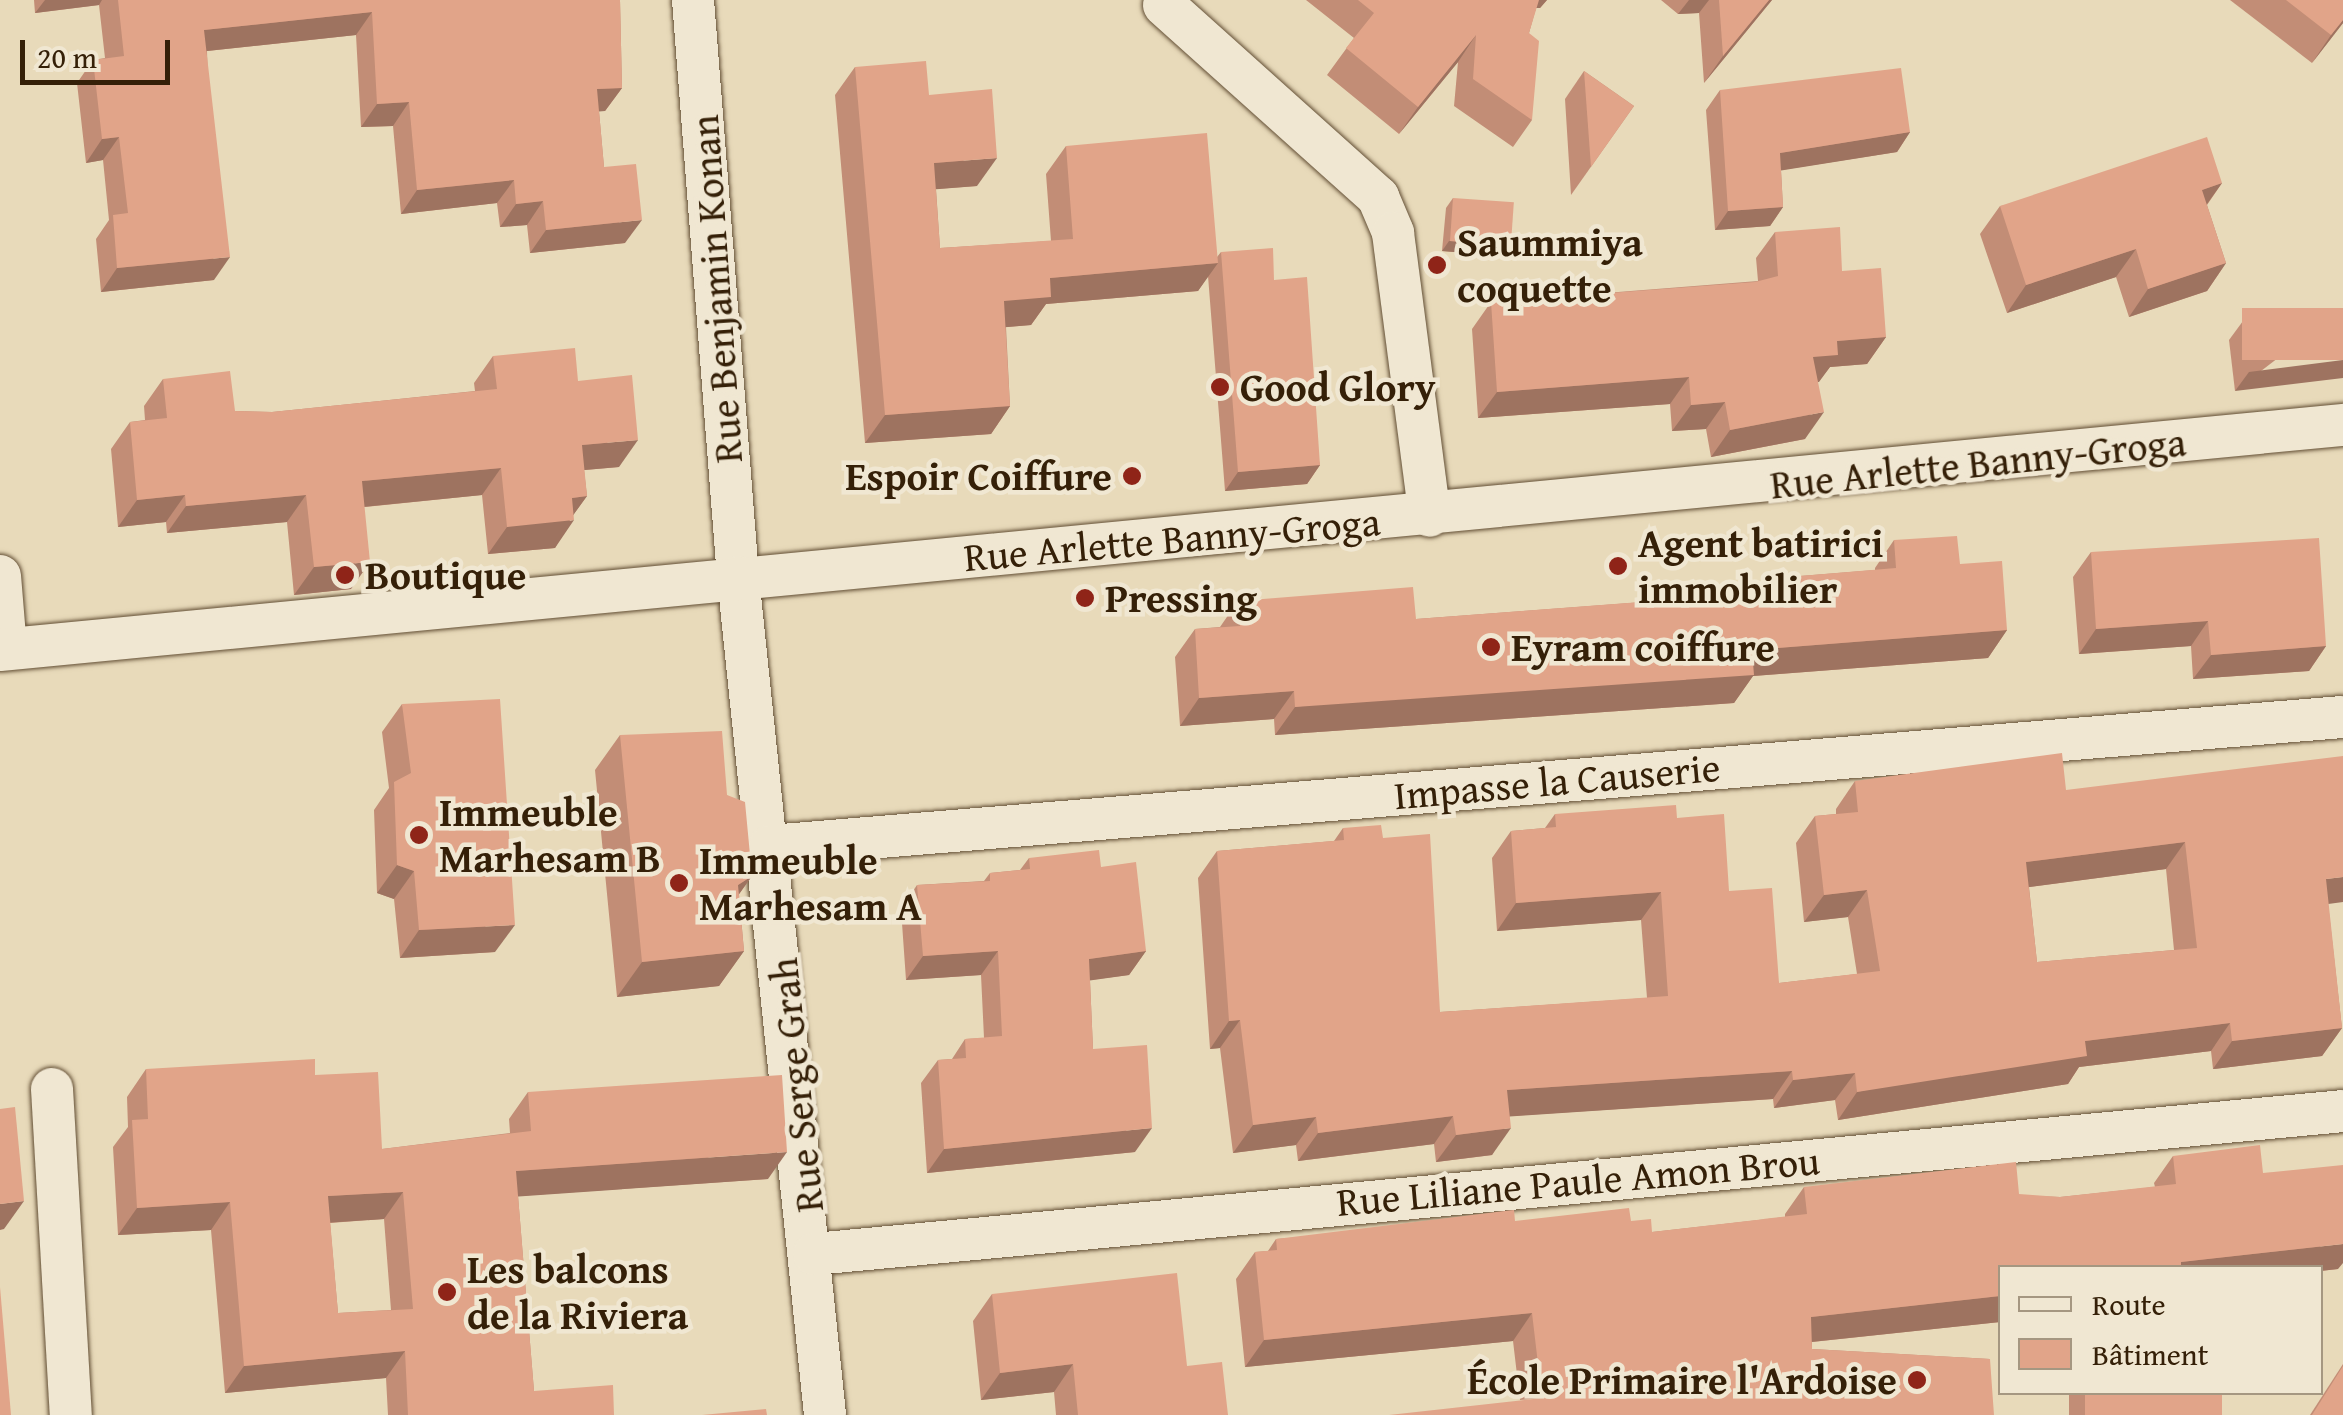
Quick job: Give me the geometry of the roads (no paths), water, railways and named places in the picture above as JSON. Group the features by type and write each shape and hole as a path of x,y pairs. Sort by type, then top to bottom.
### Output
{"street":[{"name":"Rue Benjamin Konan","path":"694,0 738,577"},
{"path":"1164,6 1378,197 1392,233 1430,516"},
{"name":"Rue Arlette Banny-Groga","path":"3,649 738,577 1430,516 2343,425"},
{"path":"0,576 3,649"},
{"name":"Rue Serge Grah","path":"738,577 814,1254 825,1415"},
{"name":"Impasse la Causerie","path":"770,846 2343,718"},
{"path":"52,1089 70,1415"},
{"name":"Rue Liliane Paule Amon Brou","path":"814,1254 2343,1110"}],"place":[{"name":"Saummiya coquette","path":"1437,265"},
{"name":"Good Glory","path":"1220,387"},
{"name":"Espoir Coiffure","path":"1132,476"},
{"name":"Agent batirici immobilier","path":"1618,566"},
{"name":"Boutique","path":"345,575"},
{"name":"Pressing","path":"1085,598"},
{"name":"Eyram coiffure","path":"1491,647"},
{"name":"Immeuble Marhesam B","path":"419,835"},
{"name":"Immeuble Marhesam A","path":"679,883"},
{"name":"Les balcons de la Riviera","path":"447,1292"},
{"name":"École Primaire l'Ardoise","path":"1917,1380"}]}
